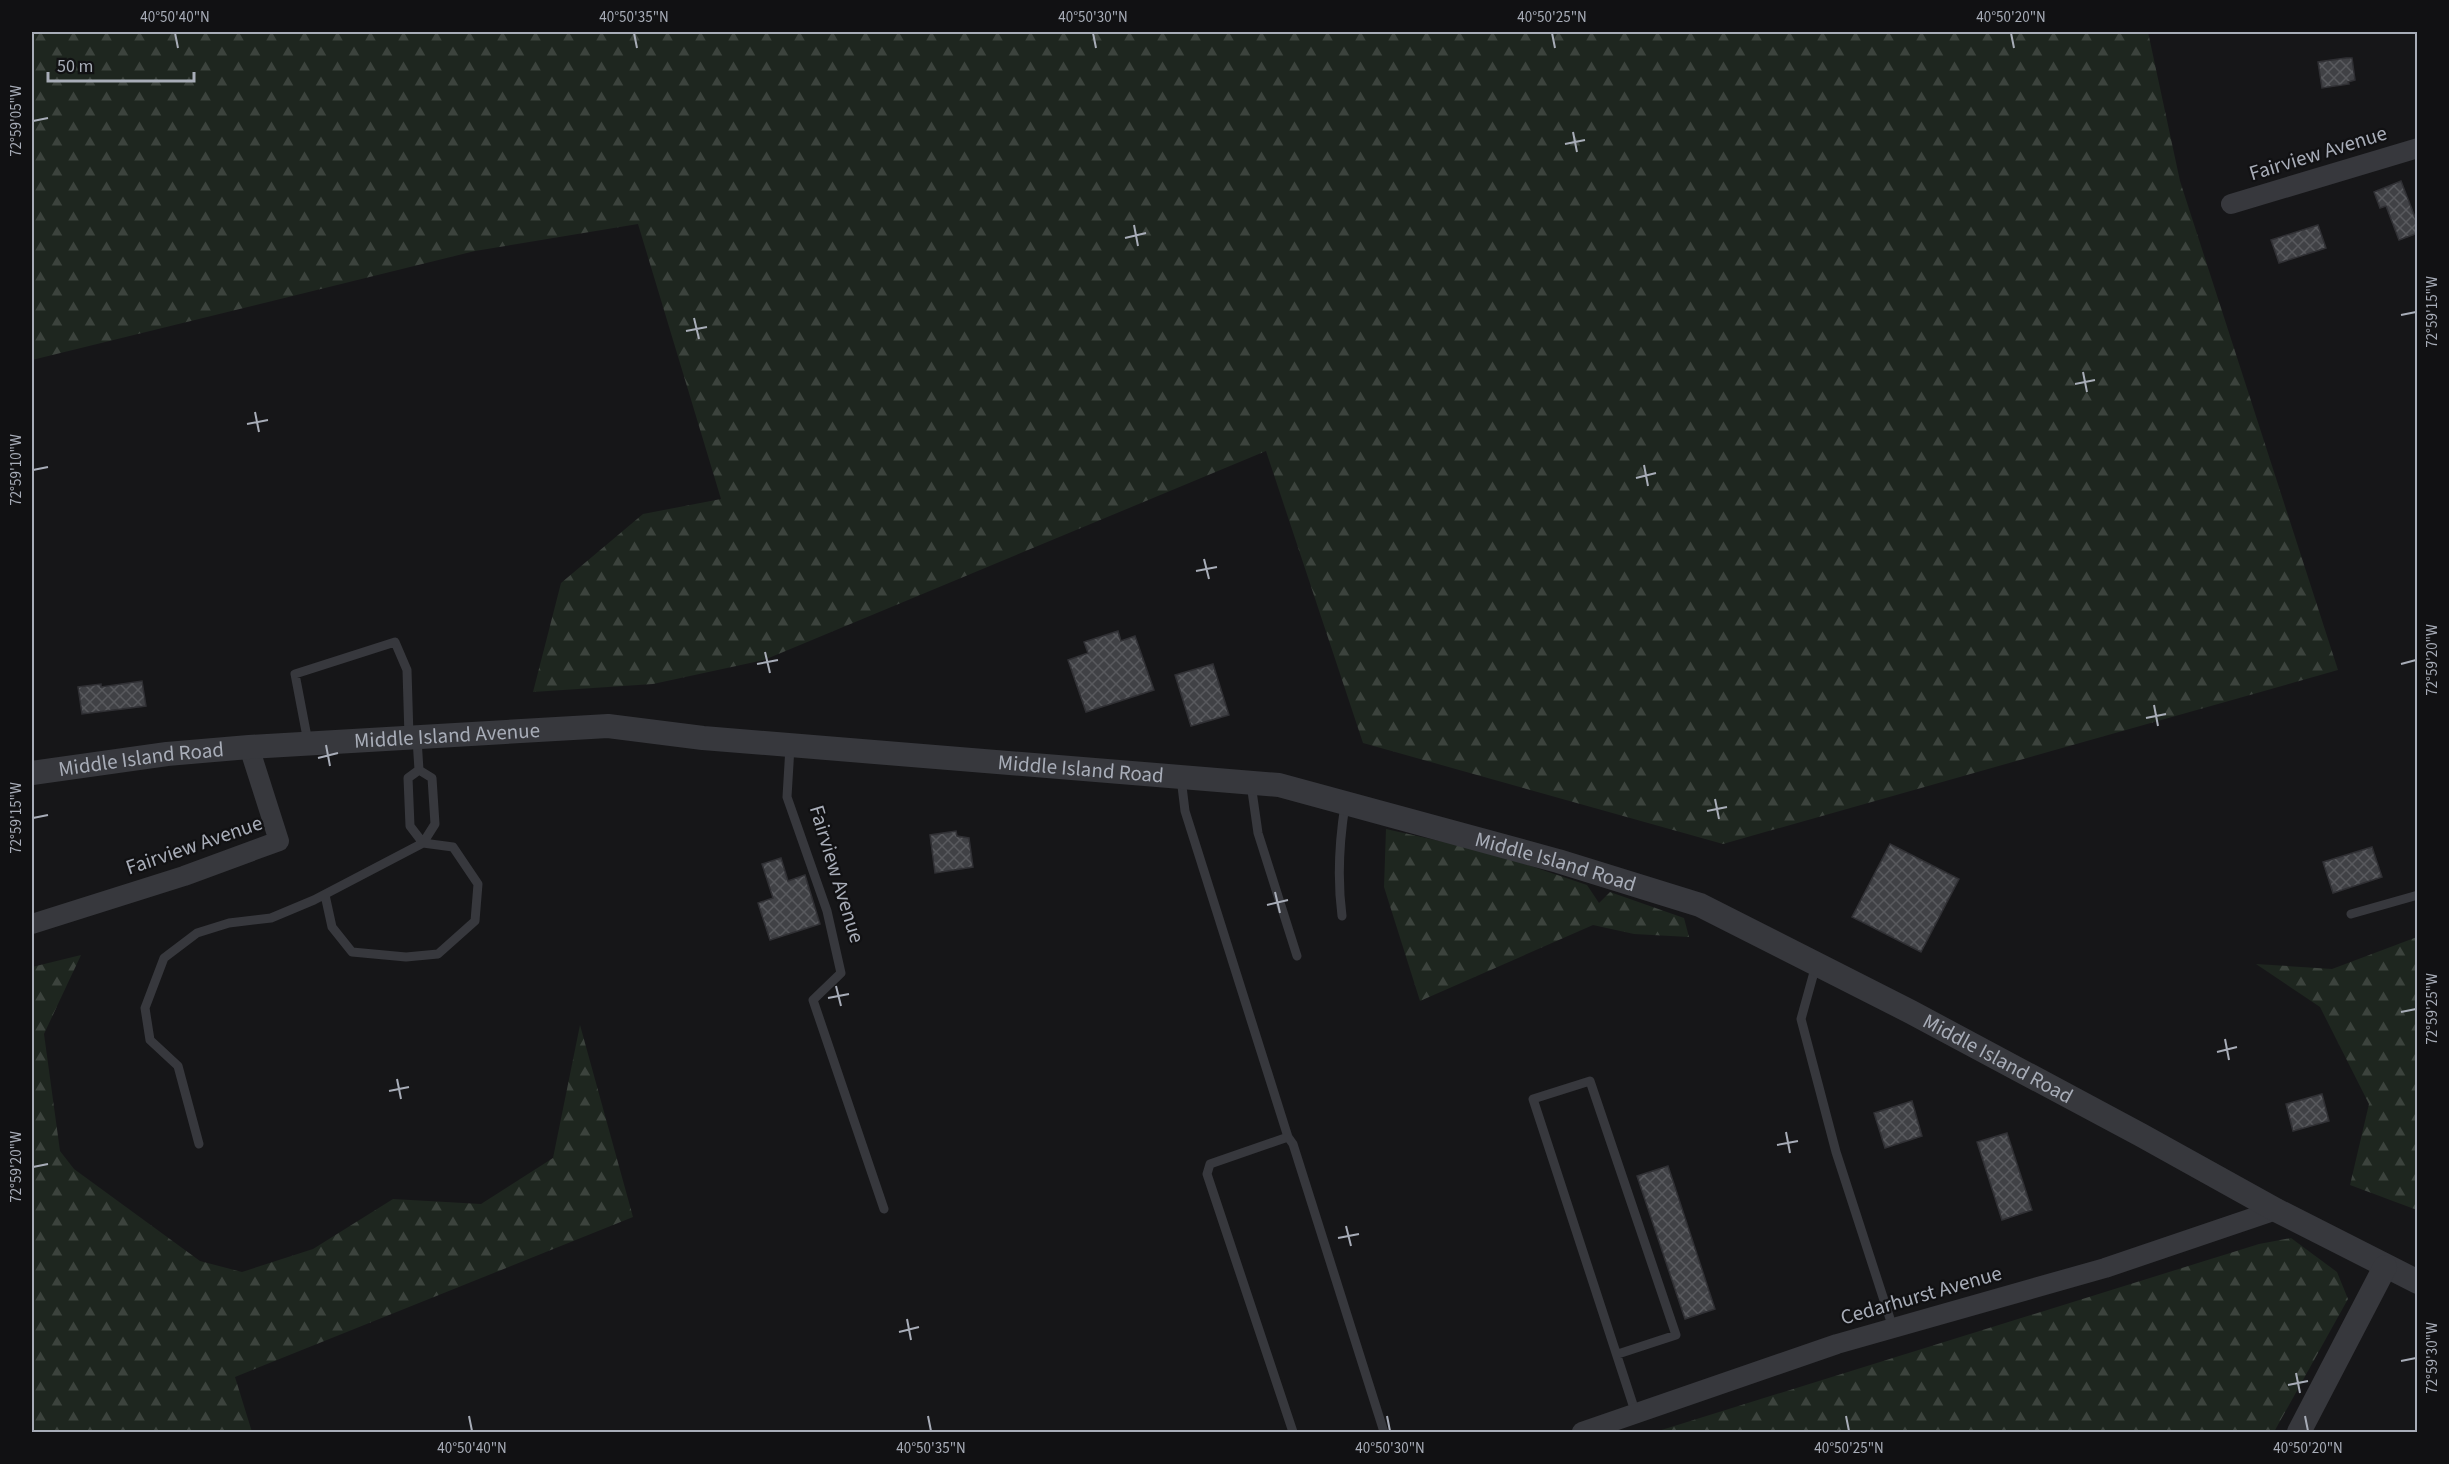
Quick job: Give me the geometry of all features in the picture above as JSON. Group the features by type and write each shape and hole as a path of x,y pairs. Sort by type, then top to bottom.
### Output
{"street":[{"name":"Fairview Avenue","path":"2231,204 2418,148"},
{"name":"Middle Island Avenue","path":"249,747 608,726"},
{"name":"Middle Island Road","path":"608,726 703,738 1279,784 1558,861 1700,905 2141,1135 2276,1210 2418,1282"},
{"name":"Fairview Avenue","path":"32,924 184,876 279,842 249,747"},
{"name":"Middle Island Road","path":"32,772 167,754 249,747"},
{"name":"Cedarhurst Avenue","path":"1582,1432 1837,1344 2105,1268 2276,1210"},
{"path":"2299,1432 2385,1267"}],"lane":[{"path":"199,1144 178,1066 150,1040 145,1008 164,958 197,933 229,923 271,918 325,895 423,843 435,824 432,778 419,770 413,737 407,670 395,642 295,674 308,743"},
{"name":"Fairview Avenue","path":"790,745 787,797 827,911 841,973 813,1000 884,1209"},
{"path":"325,895 332,927 352,952 406,957 438,954 475,921 478,884 453,847 423,843 410,826 408,778 419,770"},
{"path":"1181,777 1185,811 1384,1432"},
{"path":"1250,782 1258,833 1297,956"},
{"path":"1342,916 1338,881 1340,836 1346,803"},
{"path":"2351,914 2418,896"},
{"path":"1816,964 1801,1019 1836,1152 1893,1328"},
{"path":"1618,1354 1676,1335 1590,1081 1533,1099 1636,1414"},
{"path":"1288,1137 1210,1164 1207,1174 1293,1432"}],"green space":[{"path":"32,32 2148,32 2180,181 2338,670 1723,844 1363,743 1266,451 764,660 653,684 533,692 561,583 643,514 721,499 638,224 475,251 32,360"},
{"path":"1386,829 1489,852 1587,885 1599,903 1610,892 1684,918 1689,937 1634,934 1593,925 1420,1001 1384,887"},
{"path":"2418,937 2417,1210 2350,1185 2369,1104 2320,1007 2256,964 2332,969"},
{"path":"81,955 44,1034 60,1151 74,1169 200,1261 242,1272 313,1249 393,1199 481,1204 553,1158 580,1025 633,1217 235,1377 252,1432 58,1432 56,1430 32,1432 32,967"},
{"path":"2291,1238 2337,1272 2348,1299 2274,1432 1655,1432 2259,1244"}],"building":[{"path":"2352,58 2355,80 2348,82 2349,84 2322,88 2318,62"},
{"path":"2401,181 2418,225 2418,233 2399,240 2386,206 2380,208 2374,192"},
{"path":"2318,225 2326,248 2279,263 2271,240"},
{"path":"1118,631 1121,641 1135,636 1154,690 1086,712 1068,660 1088,653 1084,642"},
{"path":"1213,664 1229,715 1191,726 1175,675"},
{"path":"142,681 146,706 82,714 78,687 101,684 101,687"},
{"path":"956,831 957,836 969,838 973,867 935,873 930,835"},
{"path":"1890,844 1959,879 1921,952 1852,917"},
{"path":"2372,847 2382,877 2333,893 2323,862"},
{"path":"781,858 788,881 805,875 820,924 770,940 758,903 773,898 762,864"},
{"path":"2322,1094 2329,1121 2293,1131 2286,1104"},
{"path":"1912,1101 1922,1136 1885,1148 1874,1113"},
{"path":"2007,1133 2032,1210 2002,1220 1977,1142"},
{"path":"1668,1166 1715,1309 1685,1319 1637,1176"}]}
